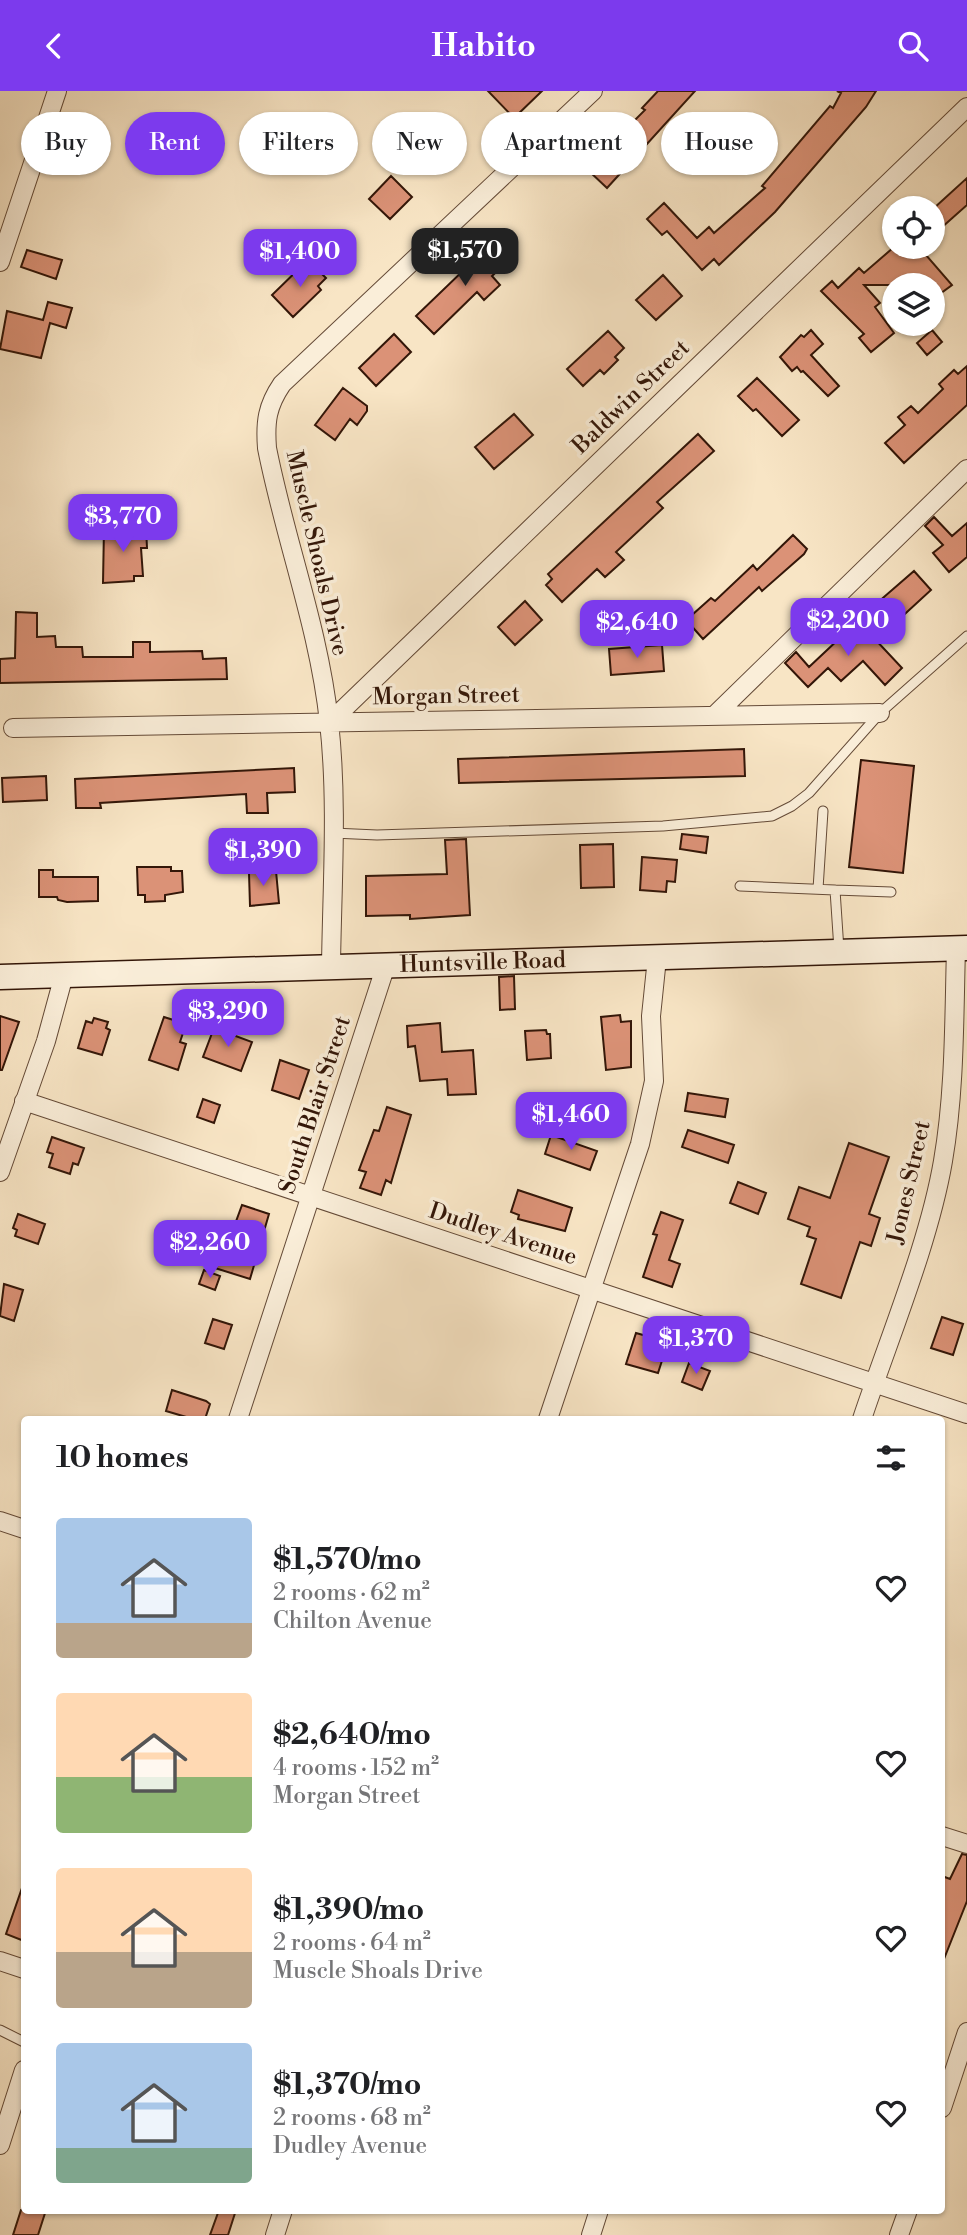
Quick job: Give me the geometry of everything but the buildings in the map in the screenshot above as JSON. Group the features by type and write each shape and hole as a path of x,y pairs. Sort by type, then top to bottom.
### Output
{"main road":[{"name":"Huntsville Road","path":"0,977 961,948"}],"street":[{"path":"0,262 57,91"},
{"name":"Muscle Shoals Drive","path":"331,966 329,723 314,633 267,448 265,425 269,403 282,384 593,91"},
{"name":"Baldwin Street","path":"329,723 967,107"},
{"path":"714,716 967,469"},
{"name":"Morgan Street","path":"13,728 880,713"},
{"name":"Jones Street","path":"863,1416 926,1227 943,1164 951,1094 961,948"},
{"path":"549,1416 640,1144 654,1081 652,1016 657,958"},
{"name":"South Blair Street","path":"239,1416 386,965"},
{"path":"0,1172 46,1041 64,975"},
{"name":"Dudley Avenue","path":"24,1101 967,1414"},
{"path":"0,1521 21,1528"},
{"path":"945,1837 967,1844"},
{"path":"0,1961 21,1968"},
{"path":"945,2100 967,2032"},
{"path":"0,2144 21,2079"},
{"path":"275,2235 282,2214"},
{"path":"591,2235 598,2214"},
{"path":"899,2235 907,2214"}],"lane":[{"path":"332,833 663,826 772,816 809,793 880,713 967,636"},
{"path":"818,889 822,811"},
{"path":"740,886 891,892"},
{"path":"835,890 839,952"},
{"path":"0,2030 21,2040"}]}
